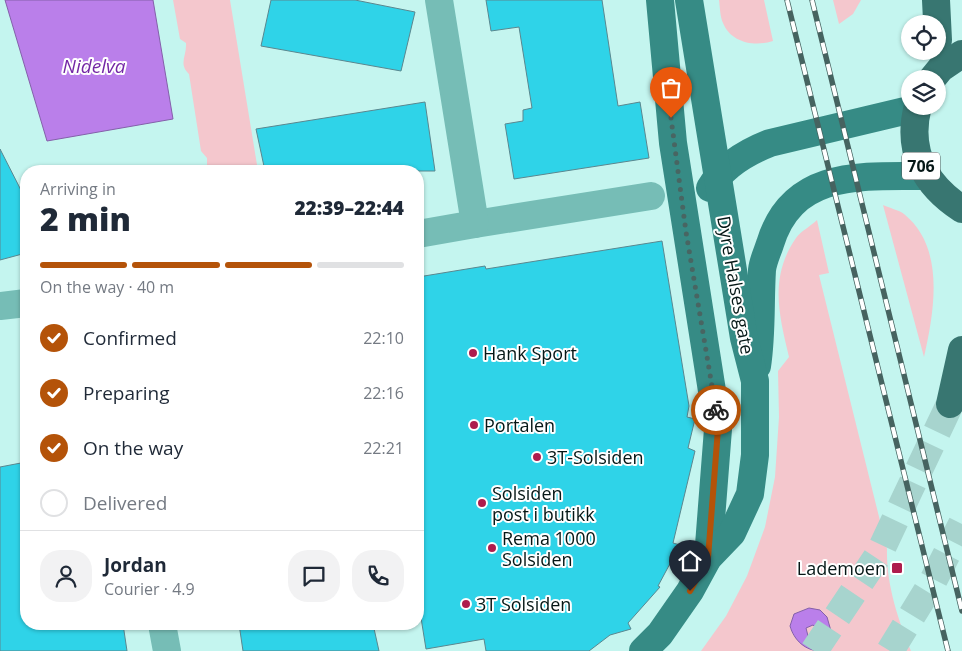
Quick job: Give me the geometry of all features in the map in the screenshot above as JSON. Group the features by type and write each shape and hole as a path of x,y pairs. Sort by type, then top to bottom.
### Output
{"highway":[{"path":"936,0 937,15"},
{"path":"939,70 962,54"},
{"name":"706","path":"917,115 915,142 926,176 944,197 962,209"},
{"path":"950,404 962,350"}],"main road":[{"name":"Dyre Halses gate","path":"660,0 673,143 718,429 708,558"},
{"name":"Dyre Halses gate","path":"643,651 660,634 690,591 708,558 732,533 743,513 750,494 755,455 755,381 744,338 689,0"},
{"path":"686,232 717,176 751,150 770,142 901,111"},
{"path":"755,381 761,336 763,268 775,227 782,214 803,193 830,182 872,177 926,176"}],"street":[{"path":"440,0 475,224"},
{"path":"424,233 651,196"},
{"path":"0,306 20,304"},
{"path":"163,630 167,651"}],"shaded area":[{"path":"173,0 230,0 257,165 207,165 207,158 201,151 189,74 183,63 186,43 180,39"},
{"path":"719,0 764,0 773,41 759,44 744,42 732,35 722,21"},
{"path":"833,0 861,0 853,14 839,24"},
{"path":"883,205 904,214 917,228 926,244 931,262 934,281 933,301 924,357"},
{"path":"817,220 829,273 819,275 887,549 887,562 894,601 911,651 701,651 726,616 747,576 765,527 775,477 779,417 778,371 789,357 780,311 779,282 782,267 796,238"}],"water":[{"name":"Nidelva","path":"5,0 153,0 173,119 47,141"},
{"path":"809,608 820,610 827,617 831,631 823,633 813,625 806,628 808,636 821,651 810,649 801,644 794,636 790,626 794,614"}],"building":[{"path":"271,0 355,0 415,12 401,71 261,46"},
{"path":"486,0 602,0 618,106 640,102 649,158 514,179 505,124 523,121 523,110 532,108 519,27 491,31"},
{"path":"425,102 435,171 424,171 424,165 264,165 256,129"},
{"path":"0,149 20,188 20,255 0,260"},
{"path":"662,241 689,406 687,417 695,419 688,448 695,451 673,543 680,545 658,586 660,587 628,623 631,629 610,635 589,651 486,651 484,639 426,649 423,630 424,276 485,266 486,269"},
{"path":"20,463 20,630 124,630 127,651 0,651 0,467"},
{"path":"240,630 374,630 379,651 243,651"}],"tunnel":[{"path":"814,651 879,554 950,404"},
{"path":"890,651 932,583 962,524"}],"railway":[{"path":"787,0 948,651"},
{"path":"812,0 962,611"}],"way so far":[{"path":"671,118 686,232 716,410"}],"place":[{"name":"Hank Sport","path":"473,353"},
{"name":"Portalen","path":"474,425"},
{"name":"3T-Solsiden","path":"537,457"},
{"name":"Solsiden post i butikk","path":"482,503"},
{"name":"Rema 1000 Solsiden","path":"492,548"},
{"name":"Lademoen","path":"897,568"},
{"name":"3T Solsiden","path":"466,604"}],"route":[{"path":"690,591 708,558 716,471 718,429 716,410"}]}
